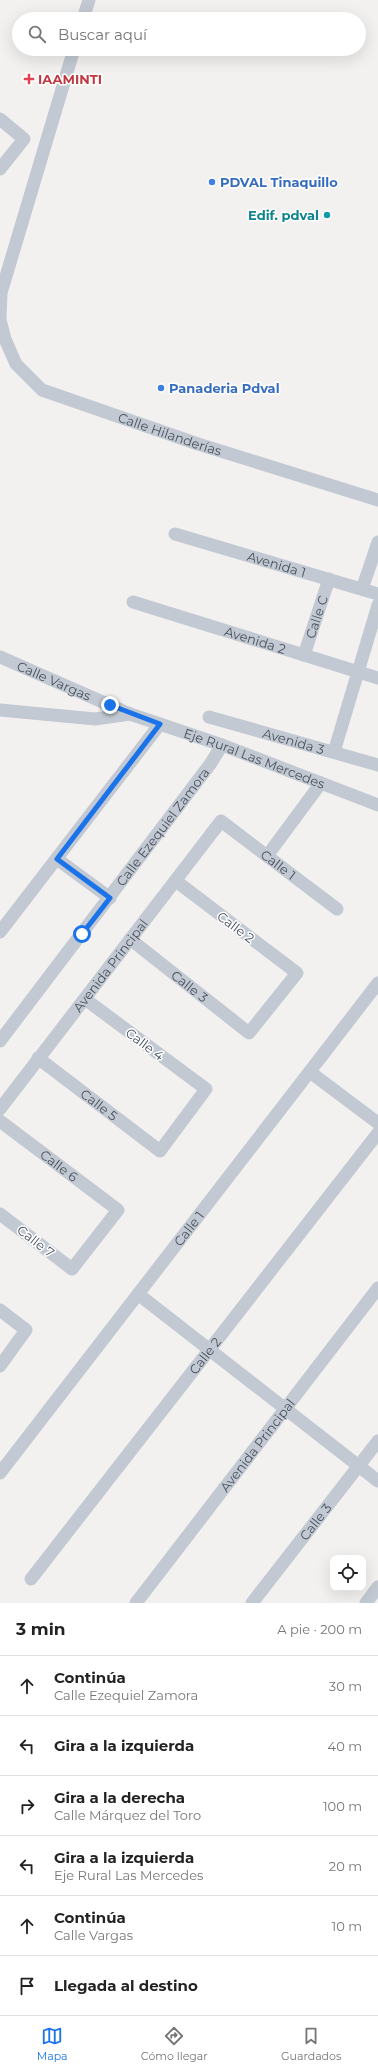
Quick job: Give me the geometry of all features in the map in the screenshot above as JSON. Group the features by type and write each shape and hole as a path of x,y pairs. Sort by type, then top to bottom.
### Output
{"street":[{"path":"85,12 89,0"},
{"name":"Calle Hilanderías","path":"72,56 1,293 0,319 5,339 16,364 42,390 198,444 378,500"},
{"path":"0,119 24,138 0,169"},
{"name":"Avenida 1","path":"176,534 378,594"},
{"path":"362,589 378,542"},
{"name":"Calle C","path":"304,655 329,580"},
{"name":"Avenida 2","path":"133,602 378,678"},
{"path":"334,752 378,605"},
{"name":"Calle Vargas","path":"0,657 130,714"},
{"path":"0,710 95,719 130,714"},
{"name":"Eje Rural Las Mercedes","path":"130,714 222,745 378,805"},
{"name":"Avenida 3","path":"209,717 378,765"},
{"path":"0,932 160,724"},
{"name":"Calle Ezequiel Zamora","path":"0,1041 4,1027 110,898 211,763 222,745"},
{"path":"268,856 321,783"},
{"name":"Calle 1","path":"221,821 337,909"},
{"name":"Avenida Principal","path":"0,1110 38,1058 221,821"},
{"path":"57,859 110,898"},
{"name":"Calle 2","path":"176,881 297,973 249,1033"},
{"name":"Calle 3","path":"130,939 249,1033"},
{"name":"Calle 1","path":"0,1473 378,983"},
{"name":"Calle 4","path":"85,999 206,1089 160,1151"},
{"name":"Calle 5","path":"38,1058 160,1151"},
{"path":"310,1072 378,1123"},
{"name":"Calle 6","path":"0,1121 118,1210 72,1269"},
{"name":"Calle 2","path":"31,1579 378,1133"},
{"name":"Calle 7","path":"0,1214 72,1269"},
{"name":"Avenida Principal","path":"136,1603 378,1288"},
{"path":"138,1294 378,1481"},
{"path":"0,1310 26,1330 0,1366"},
{"name":"Calle 3","path":"252,1603 378,1441"},
{"path":"366,1603 378,1587"}],"place":[{"name":"IAAMINTI","path":"29,79"},
{"name":"PDVAL Tinaquillo","path":"212,182"},
{"name":"Edif. pdval","path":"327,215"},
{"name":"Panaderia Pdval","path":"161,388"}],"route":[{"path":"82,934 110,898 57,859 160,724 130,714 110,705"}]}
